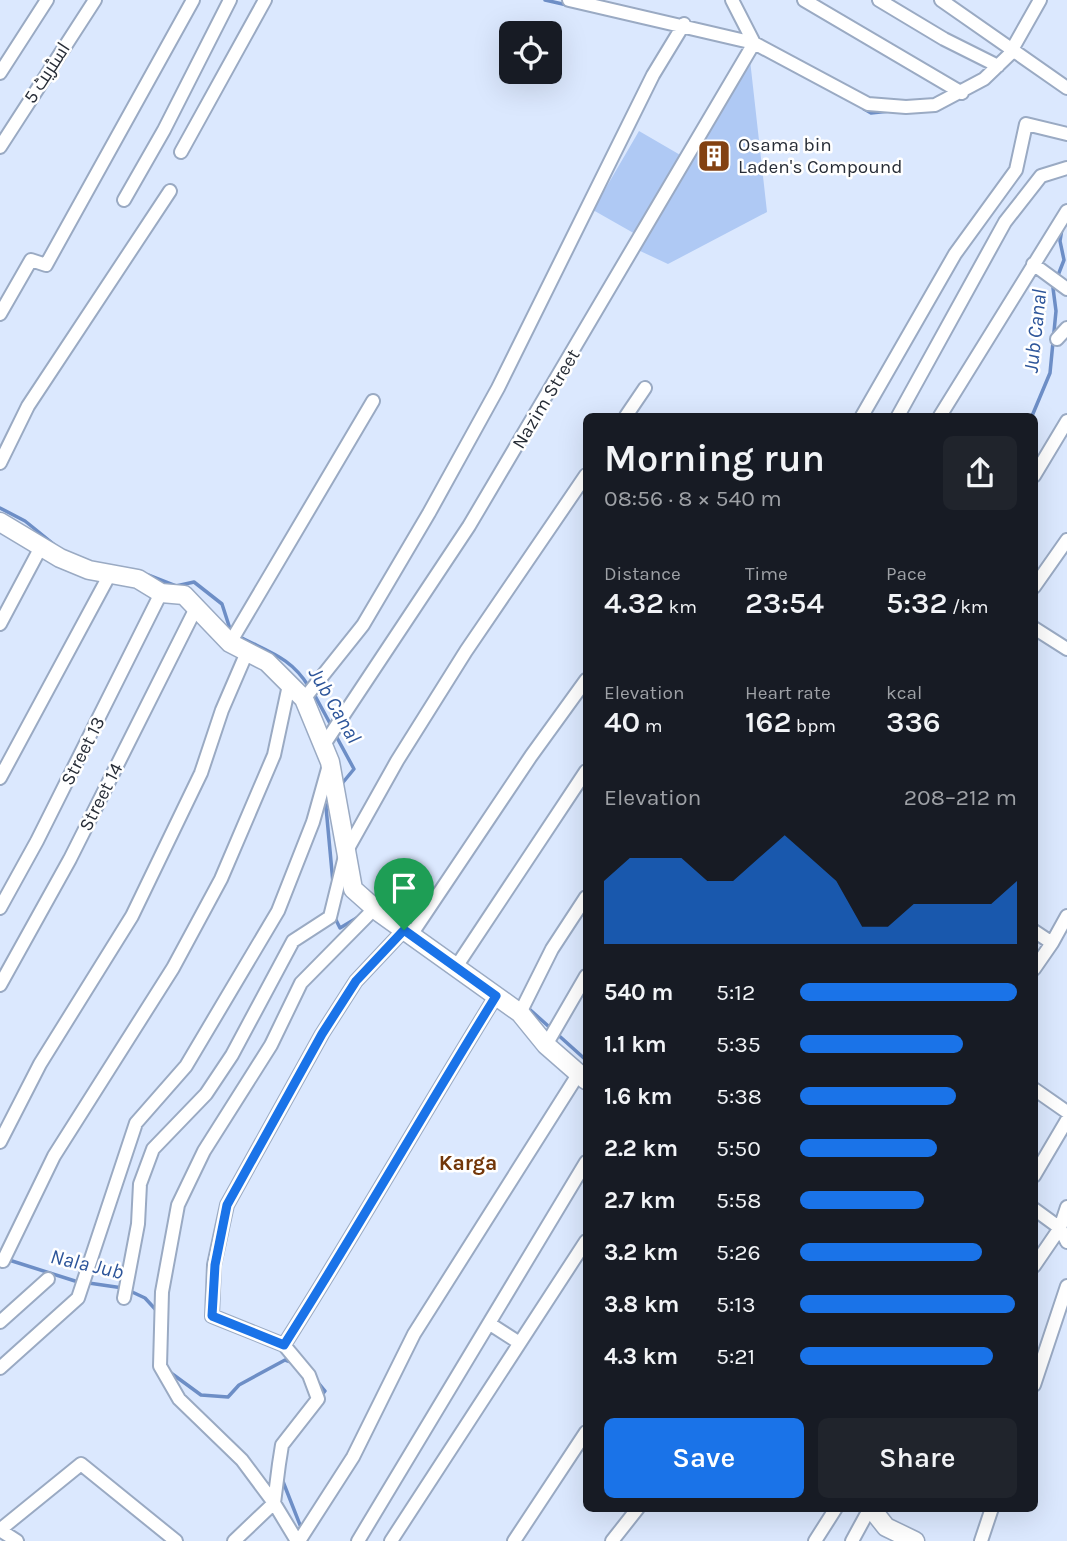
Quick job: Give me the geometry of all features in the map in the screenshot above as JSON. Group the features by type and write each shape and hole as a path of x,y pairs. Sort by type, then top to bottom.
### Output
{"street":[{"path":"0,73 47,0"},
{"name":"اسٹریٹ 5","path":"0,146 95,0"},
{"path":"0,314 31,260 46,265 192,0"},
{"path":"124,200 164,131 230,0"},
{"path":"181,152 265,0"},
{"path":"569,0 684,24 754,43 868,104 935,105 962,93 998,66 1009,55 1040,0"},
{"path":"732,0 754,43"},
{"path":"804,0 962,93"},
{"path":"879,0 944,39 998,66"},
{"path":"941,0 1012,47 1067,88"},
{"path":"304,699 363,625 429,513 498,388 653,75 684,24"},
{"name":"Nazim Street","path":"0,1368 78,1298 136,1123 186,1066 278,911 313,822 326,754 475,516 754,43"},
{"path":"864,413 955,254 1016,170 1026,124 1067,134"},
{"path":"900,413 1005,222 1041,176 1067,168"},
{"path":"0,463 28,406 170,191"},
{"path":"942,413 1067,211"},
{"path":"1033,264 1067,289"},
{"path":"1057,339 1067,328"},
{"path":"628,413 645,388"},
{"path":"230,643 373,401"},
{"path":"1038,469 1067,421"},
{"path":"124,1298 138,1224 140,1184 153,1149 206,1094 232,1055 293,941 330,918 346,852 397,761 466,651 583,479"},
{"path":"0,522 60,558 89,570 138,579 161,593 184,595 230,643 267,662 304,699 326,754 353,889 407,932 520,1013 546,1045 582,1077 414,1334 353,1457 298,1541 242,1460 179,1399 160,1366 162,1292 178,1205 204,1151 271,1045 301,983 375,908"},
{"path":"1038,581 1067,540"},
{"path":"0,624 42,545"},
{"path":"0,778 110,574"},
{"name":"Street 13","path":"0,908 37,841 161,593"},
{"name":"Street 14","path":"0,985 70,859 197,606"},
{"path":"1038,631 1067,649"},
{"path":"0,1143 40,1064 132,916 201,773 222,710 247,652"},
{"path":"234,1541 274,1503 282,1445 318,1399 309,1375 284,1345 212,1316 215,1265 227,1205 322,1034 356,981 407,932 583,684"},
{"path":"3,1261 54,1156 173,968 221,879 274,755 289,685"},
{"path":"456,967 583,776"},
{"path":"520,1013 552,949 583,902"},
{"path":"1038,963 1067,916"},
{"path":"1038,934 1052,943"},
{"path":"546,1045 583,981"},
{"path":"284,1345 359,1227 430,1103 496,996"},
{"path":"1038,1092 1067,1112"},
{"path":"1038,1169 1067,1120"},
{"path":"358,1541 583,1167"},
{"path":"1038,1260 1060,1228 1067,1207"},
{"path":"1038,1212 1060,1228 1067,1242"},
{"path":"391,1541 583,1245"},
{"path":"0,1322 48,1279"},
{"path":"1038,1373 1067,1287"},
{"path":"490,1324 518,1342"},
{"path":"514,1541 583,1437"},
{"path":"17,1541 0,1529 81,1464 176,1541"},
{"path":"612,1541 635,1512"},
{"path":"814,1541 833,1512"},
{"path":"852,1541 869,1512"},
{"path":"874,1512 886,1527 915,1541"},
{"path":"981,1541 991,1512"}],"shaded area":[{"path":"750,60 767,212 668,264 638,250"},
{"path":"639,131 682,156 637,235 593,210"}],"waterway":[{"path":"545,0 567,5"},
{"path":"864,109 871,113 890,111"},
{"name":"Jub Canal","path":"1033,413 1050,373 1056,311 1053,288 1064,260 1060,241 1062,229"},
{"name":"Jub Canal","path":"0,508 25,521 56,546"},
{"name":"Jub Canal","path":"94,563 141,572"},
{"name":"Jub Canal","path":"148,575 176,586 194,582 222,604 231,632"},
{"name":"Jub Canal","path":"238,636 287,662 309,687"},
{"name":"Jub Canal","path":"314,694 332,727"},
{"name":"Jub Canal","path":"335,734 354,769 340,786"},
{"name":"Jub Canal","path":"330,801 326,807 333,883"},
{"name":"Jub Canal","path":"335,918 340,928 360,916"},
{"name":"Jub Canal","path":"527,1007 583,1057"},
{"name":"Nala Jub","path":"9,1260 75,1281 123,1288"},
{"name":"Nala Jub","path":"130,1291 145,1298 156,1310 156,1349"},
{"name":"Nala Jub","path":"171,1373 201,1395 228,1397 239,1385 285,1360 294,1363"},
{"name":"Nala Jub","path":"316,1380 325,1391 321,1396"},
{"name":"Nala Jub","path":"282,1479 302,1530"}],"place":[{"name":"Osama bin Laden's Compound","path":"714,156"}],"district":[{"name":"Karga","path":"468,1163"}],"route":[{"path":"404,930 496,996 430,1103 359,1227 284,1345 212,1316 215,1265 227,1205 272,1118 356,981 404,930"}]}
